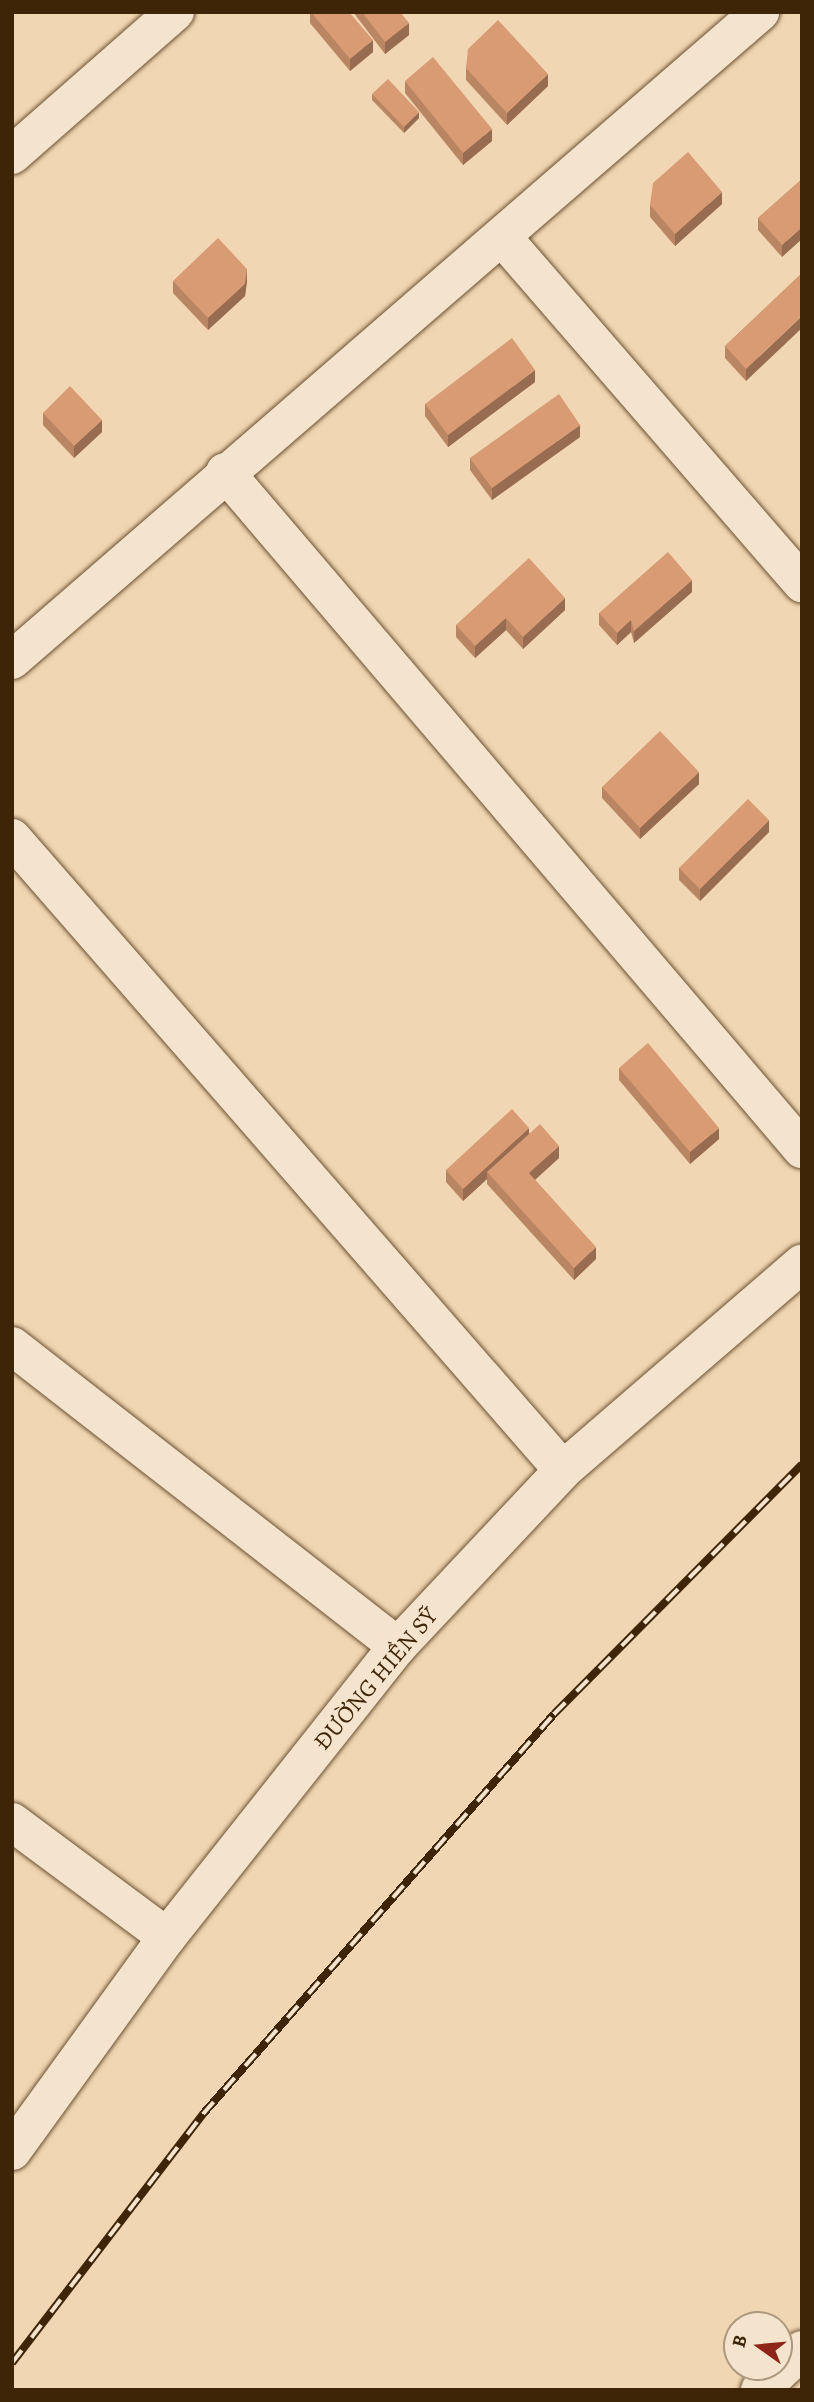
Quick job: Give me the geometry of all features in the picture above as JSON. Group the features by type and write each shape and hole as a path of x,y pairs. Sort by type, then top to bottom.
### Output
{"street":[{"path":"12,155 175,12"},
{"path":"12,660 225,472 503,237 760,12"},
{"path":"503,237 802,583"},
{"path":"225,472 802,1149"},
{"path":"12,838 563,1470"},
{"name":"ĐƯỜNG HIỀN SỸ","path":"12,2151 167,1937 398,1646 563,1470 802,1264"},
{"path":"12,1346 398,1646"},
{"path":"12,1822 167,1937"},
{"path":"760,2390 802,2350"}],"building":[{"path":"311,12 349,12 373,40 350,59"},
{"path":"362,12 400,12 409,23 385,42"},
{"path":"498,20 548,74 507,113 466,68 468,49"},
{"path":"433,57 492,129 463,153 405,81"},
{"path":"388,79 419,112 404,127 372,94"},
{"path":"688,152 722,192 675,234 650,205 653,183"},
{"path":"802,179 802,227 782,245 758,218"},
{"path":"218,238 247,269 245,284 208,318 173,281"},
{"path":"800,275 802,316 746,369 725,346"},
{"path":"512,338 535,370 448,435 425,404"},
{"path":"70,386 102,420 74,446 43,413"},
{"path":"559,394 580,425 492,488 470,458"},
{"path":"668,552 692,580 634,631 631,620 617,633 599,613"},
{"path":"529,558 565,598 523,637 506,618 475,646 456,625"},
{"path":"660,731 699,772 640,828 602,787"},
{"path":"748,799 769,820 700,889 679,868"},
{"path":"648,1043 719,1128 690,1152 619,1068"},
{"path":"512,1109 529,1128 463,1189 446,1170"},
{"path":"540,1124 559,1146 529,1173 596,1247 574,1268 487,1172"}],"railway":[{"path":"12,2363 203,2114 554,1714 802,1464"}]}
